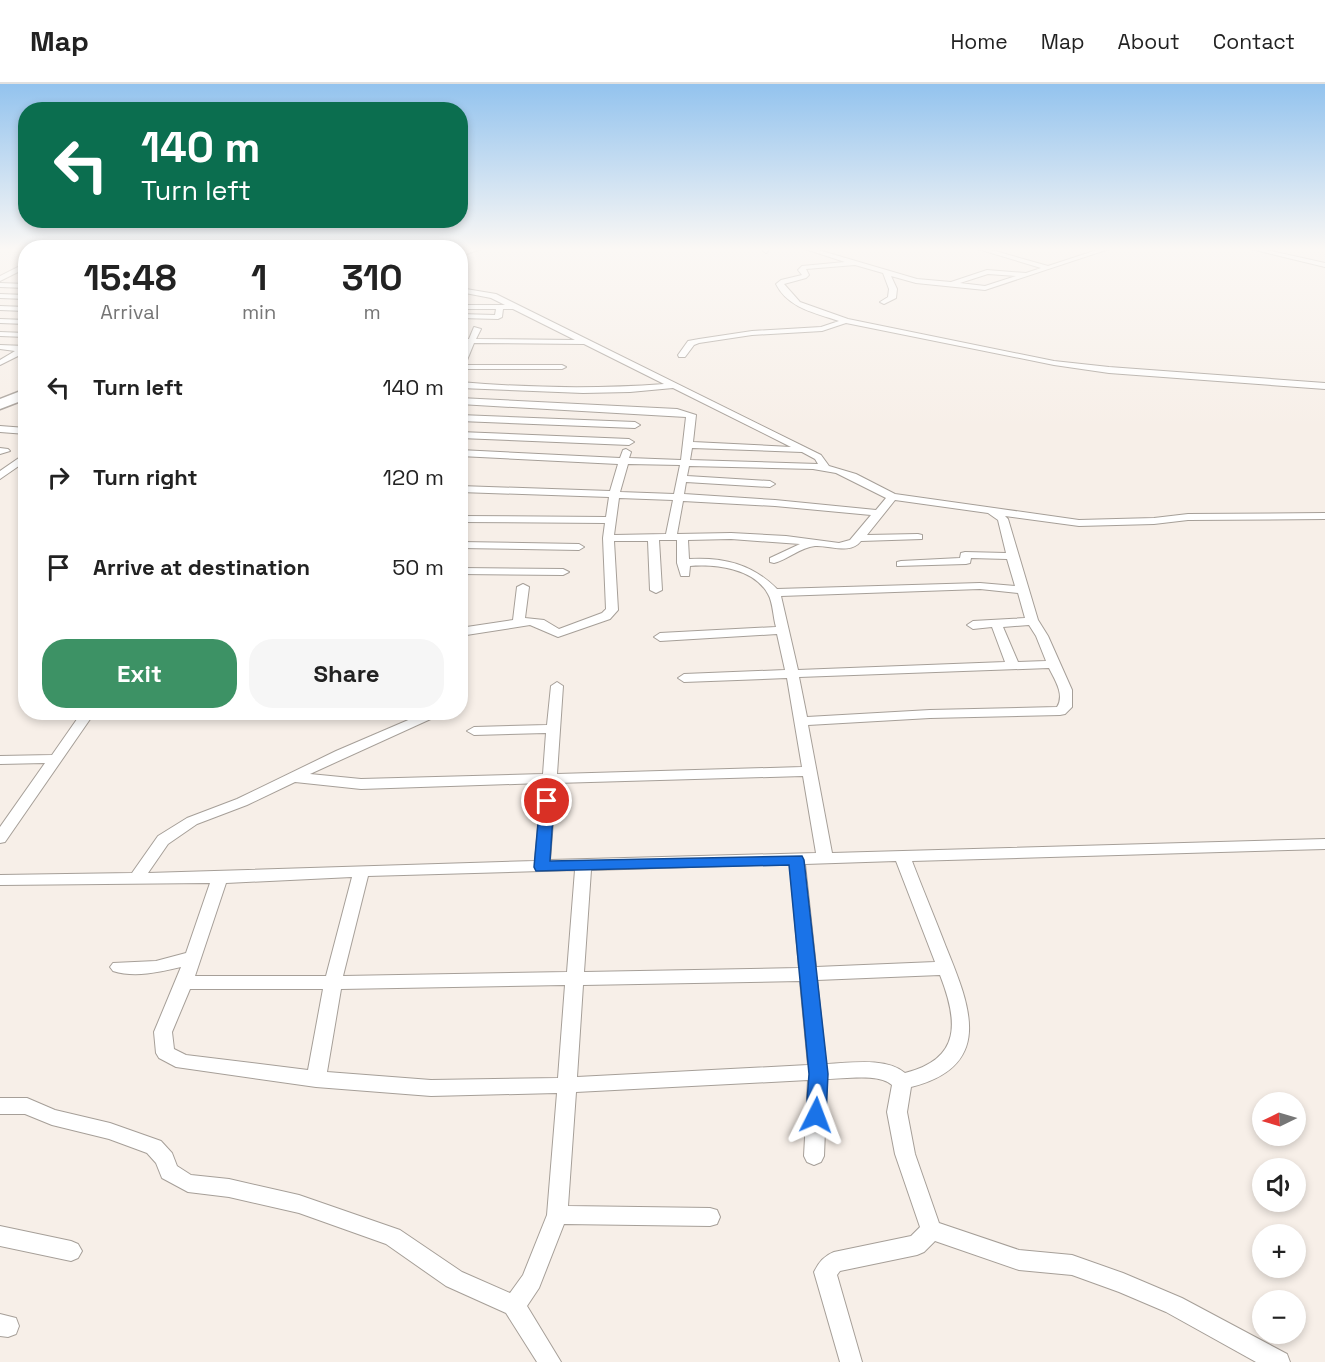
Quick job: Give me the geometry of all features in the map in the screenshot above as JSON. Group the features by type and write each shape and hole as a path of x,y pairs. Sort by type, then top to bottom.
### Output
{"highway":[{"path":"0,405 18,397"}],"street":[{"path":"468,316 498,317 500,309"},
{"path":"516,309 818,457 826,468"},
{"path":"810,309 846,321 1053,363 1109,370 1325,386"},
{"path":"0,321 18,322"},
{"path":"682,355 691,343 699,341 752,333 822,329 846,321"},
{"path":"468,346 477,329"},
{"path":"0,334 18,335"},
{"path":"471,341 583,342"},
{"path":"0,347 18,348"},
{"path":"2,361 18,352"},
{"path":"2,361 18,361"},
{"path":"468,367 562,367"},
{"path":"468,385 592,391 675,386"},
{"path":"468,631 519,622 540,622 558,633 606,616 612,610 608,538 614,495 629,442 651,386"},
{"path":"468,401 640,410 691,415 685,463 677,497 676,537 684,569 730,563 753,573 774,593 792,672 825,858"},
{"path":"468,418 635,425"},
{"path":"0,429 18,430"},
{"path":"468,435 629,442"},
{"path":"688,445 804,450"},
{"path":"468,453 826,468 854,476 892,497 991,511 1007,517 1093,523 1154,522 1188,517 1325,516"},
{"path":"0,476 18,462"},
{"path":"681,479 770,483"},
{"path":"468,489 677,497 777,503 879,513"},
{"path":"608,538 762,537 839,546 854,543 892,497"},
{"path":"801,721 930,714 1060,711 1065,707 1068,694 1053,664 1040,629 1032,621 1012,556 1007,517"},
{"path":"468,519 610,520"},
{"path":"653,537 656,590"},
{"path":"858,538 918,537"},
{"path":"774,560 810,543"},
{"path":"468,545 579,547"},
{"path":"901,564 966,561 965,555 1012,556"},
{"path":"468,571 563,572"},
{"path":"774,593 980,586 1024,590"},
{"path":"519,622 523,587"},
{"path":"973,625 1032,621"},
{"path":"996,623 1013,665"},
{"path":"660,637 782,630"},
{"path":"684,678 792,672 1053,664"},
{"path":"542,867 557,686"},
{"path":"0,838 83,720"},
{"path":"137,878 163,840 192,821 242,802 292,777 422,720"},
{"path":"474,731 553,729"},
{"path":"0,760 55,759"},
{"path":"292,777 361,784 809,771"},
{"path":"0,880 220,878 1325,844"},
{"path":"902,856 947,968 962,1012 963,1029 953,1055 934,1072 902,1082"},
{"path":"796,860 818,1074 814,1156"},
{"path":"514,1306 531,1281 557,1215 583,866"},
{"path":"316,1079 333,982 361,872"},
{"path":"220,878 164,1032 165,1053 183,1062 316,1079 431,1088 507,1088 866,1070 893,1074 902,1082"},
{"path":"119,967 156,967 193,957"},
{"path":"184,982 333,982 809,974 947,968"},
{"path":"902,1082 897,1112 905,1154 931,1230"},
{"path":"0,1106 27,1106 52,1117 110,1131 154,1147 165,1159 169,1172 188,1183 229,1188 299,1204 393,1237 454,1279 514,1306 550,1362"},
{"path":"557,1215 710,1216"},
{"path":"851,1362 825,1272 834,1262 917,1245 931,1230"},
{"path":"931,1230 1019,1260 1072,1265 1123,1283 1174,1305 1279,1362"},
{"path":"0,1236 71,1251"}],"route":[{"path":"547,801 542,867 796,860 818,1074 816,1115"}]}
